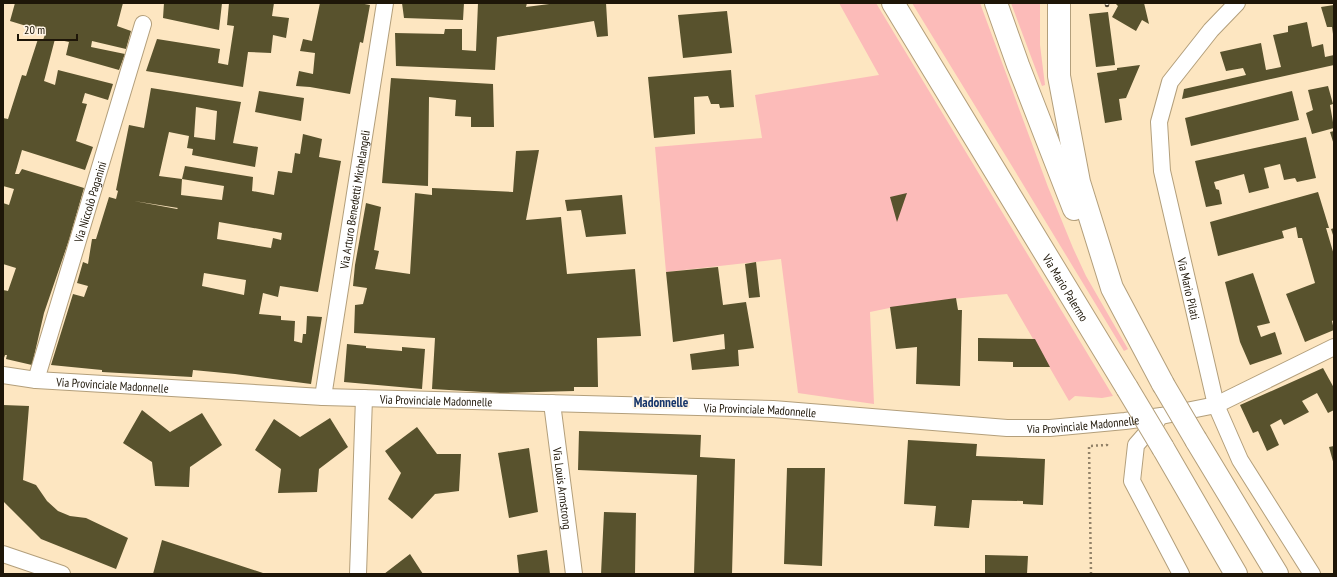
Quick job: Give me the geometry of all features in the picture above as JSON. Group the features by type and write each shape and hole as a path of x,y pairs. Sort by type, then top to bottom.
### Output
{"street":[{"name":"Via Arturo Benedetti Michelangeli","path":"323,397 385,3"},
{"name":"Via Mario Palermo","path":"893,3 1127,388 1236,574"},
{"path":"996,3 1021,73 1076,213 1112,288 1163,384 1277,574"},
{"path":"1059,3 1059,76 1079,182 1112,288"},
{"name":"Via Mario Pilati","path":"1237,3 1211,30 1170,82 1159,122 1162,171 1216,405 1240,460 1312,574"},
{"name":"Via Niccolò Paganini","path":"36,380 143,24"},
{"name":"Via Provinciale Madonnelle","path":"3,375 36,380 323,397 773,409 1007,428 1050,428 1161,416 1207,408 1334,347"},
{"path":"358,574 364,398"},
{"name":"Via Louis Armstrong","path":"552,403 574,574"},
{"path":"1161,416 1136,445 1132,481 1181,574"},
{"path":"3,554 62,574"}],"path":[{"path":"1091,574 1089,446 1107,446 1107,441 1101,441"}],"shaded area":[{"path":"839,3 876,3 1113,396 1102,398 1075,396 1069,401 1007,294 921,303 870,312 874,404 798,393 781,259 666,272 655,147 762,138 755,95 879,75"},
{"path":"912,3 980,3 1048,187 1073,248 1086,276 1128,349 1124,351"},
{"path":"1011,3 1040,3 1040,45 1045,85 1042,86"}],"building":[{"path":"15,3 123,3 117,26 131,31 126,49 92,41 91,47 125,54 119,70 66,55 69,42 55,39 44,81 55,85 58,70 113,84 108,100 85,93 82,103 87,104 76,141 93,147 85,170 22,150 15,174 19,174 22,169 84,188 69,240 44,313 32,365 6,359 7,355 5,355 3,361 3,290 8,291 16,268 3,264 3,203 9,205 14,189 3,186 3,118 8,119 22,75 26,76 38,39 43,40 46,32 10,21"},
{"path":"164,3 222,3 219,30 163,18"},
{"path":"229,3 274,3 272,16 289,18 286,38 273,35 271,53 248,52 243,87 146,71 157,39 220,49 218,63 228,65 234,26 227,25"},
{"path":"320,3 359,3 370,5 363,43 360,42 350,94 296,86 299,71 313,74 315,53 300,51 303,39 312,41"},
{"path":"402,3 464,3 463,20 404,18"},
{"path":"478,3 527,3 526,7 557,3 606,3 608,36 597,37 594,21 497,37 495,70 396,66 395,33 444,34 445,29 462,29 462,50 476,51"},
{"path":"1115,3 1144,3 1149,24 1142,20 1136,31 1112,17 1118,6"},
{"path":"1334,5 1333,34 1332,27 1327,27 1321,7"},
{"path":"727,11 732,53 683,58 678,15"},
{"path":"1108,12 1115,65 1096,67 1089,14"},
{"path":"1307,22 1312,47 1323,44 1325,57 1334,55 1334,65 1182,99 1184,89 1246,75 1243,68 1226,71 1220,52 1261,43 1266,70 1281,67 1273,35 1288,32 1288,26"},
{"path":"1140,65 1126,98 1119,99 1122,120 1105,123 1097,73 1117,70 1117,68"},
{"path":"731,70 734,107 720,108 719,104 711,104 708,96 694,97 695,134 654,138 648,77"},
{"path":"391,78 493,84 494,127 471,127 471,117 455,116 456,100 429,97 428,186 382,183"},
{"path":"1328,86 1333,104 1330,105 1334,128 1312,134 1306,113 1313,110 1308,90"},
{"path":"151,88 241,102 233,143 258,147 255,167 192,155 193,149 187,148 189,136 169,132 159,176 182,179 185,166 253,177 252,191 274,195 278,171 292,173 295,153 300,154 303,134 322,139 319,157 341,161 318,292 280,286 278,297 263,293 259,314 281,316 281,320 295,321 294,341 302,343 303,334 306,334 307,316 322,317 311,384 193,370 192,377 102,372 102,370 51,365 73,294 84,297 88,286 77,283 83,262 88,264 92,239 96,239 109,197 116,199 118,191 116,190 129,125 144,128","holes":["196,107 217,111 215,140 194,137","182,179 224,186 222,200 181,195","134,201 178,208 177,209","219,222 282,233 281,240 273,238 271,248 217,239","204,273 246,280 244,295 202,286"]},
{"path":"259,91 304,98 301,121 255,112"},
{"path":"1292,91 1299,120 1191,146 1185,118"},
{"path":"1334,131 1334,145 1330,132"},
{"path":"1306,137 1316,178 1297,182 1295,178 1284,180 1280,164 1264,168 1269,188 1249,193 1244,174 1214,182 1216,189 1219,190 1222,204 1206,207 1195,161"},
{"path":"539,150 526,220 561,217 567,274 635,269 641,336 597,338 598,387 574,387 574,391 500,393 432,389 435,338 354,333 355,305 363,304 367,288 353,286 355,265 366,203 381,207 374,250 379,251 375,269 410,274 415,193 432,195 432,188 513,192 516,151"},
{"path":"1318,192 1329,228 1326,228 1334,255 1334,320 1332,321 1334,330 1305,342 1286,294 1315,283 1302,238 1298,238 1296,227 1282,231 1284,238 1218,256 1210,222"},
{"path":"907,193 897,222 890,197"},
{"path":"622,195 626,234 586,237 581,210 567,211 565,200"},
{"path":"1334,228 1334,238 1331,229"},
{"path":"756,262 760,297 749,298 745,264"},
{"path":"718,267 723,305 746,302 754,348 738,350 739,366 692,370 690,354 725,349 724,334 673,342 666,272"},
{"path":"1253,273 1270,323 1257,326 1261,337 1275,332 1282,354 1250,365 1240,342 1225,282"},
{"path":"956,298 958,310 962,310 960,386 916,384 917,347 896,349 890,307"},
{"path":"978,338 1035,339 1050,367 1013,367 1013,362 978,361"},
{"path":"347,344 366,346 366,348 402,351 402,347 425,349 422,389 344,382"},
{"path":"1323,368 1334,388 1334,410 1328,413 1317,393 1302,401 1309,412 1284,425 1281,419 1270,425 1279,445 1267,451 1258,431 1253,433 1240,405"},
{"path":"3,405 29,406 23,480 36,485 47,501 58,511 70,516 86,518 128,538 116,569 41,539 3,501"},
{"path":"142,410 170,432 202,413 222,445 190,467 189,487 155,486 152,462 123,443"},
{"path":"330,418 348,447 319,469 317,492 278,493 281,469 255,450 274,419 300,437"},
{"path":"417,427 437,454 461,454 459,491 435,494 412,519 388,499 401,473 385,451"},
{"path":"579,431 701,435 700,457 735,459 732,574 694,574 697,475 578,470"},
{"path":"908,440 977,444 976,456 1045,459 1043,505 1023,504 1023,501 972,500 969,528 934,526 936,506 904,504"},
{"path":"1334,446 1334,465 1329,447"},
{"path":"529,448 538,512 509,518 498,453"},
{"path":"787,468 825,468 822,566 784,564"},
{"path":"604,512 636,513 635,574 601,574"},
{"path":"162,540 266,574 153,574"},
{"path":"547,550 550,574 519,574 517,555"},
{"path":"410,554 423,574 384,574"},
{"path":"985,555 1028,556 1027,574 985,574"}],"district":[{"name":"Madonnelle","path":"661,402"}]}
